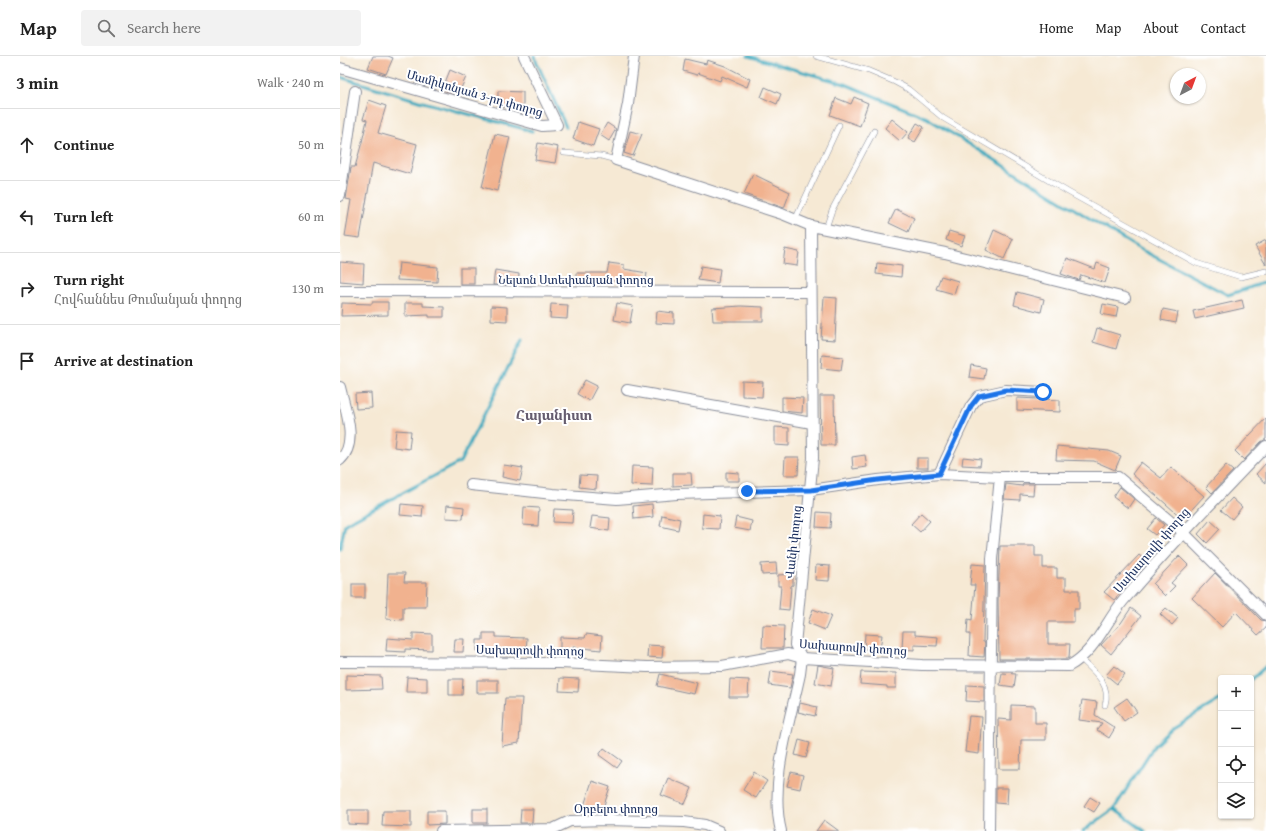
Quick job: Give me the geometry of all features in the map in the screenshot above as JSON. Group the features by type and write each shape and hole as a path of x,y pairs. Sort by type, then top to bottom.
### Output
{"street":[{"name":"Մամիկոնյան 3-րդ փողոց","path":"340,68 542,126 557,125 524,56"},
{"path":"634,56 628,104 616,160 782,214 811,226 945,253 1126,298"},
{"path":"340,196 355,91"},
{"name":"Վանի փողոց","path":"781,831 777,815 778,779 802,658 795,645 813,458 811,226"},
{"name":"Նելսոն Ստեփանյան փողոց","path":"340,292 811,292"},
{"path":"340,387 349,428 350,443 345,455 340,460"},
{"path":"627,390 812,423"},
{"path":"939,474 971,406 979,396 1006,390 1043,392"},
{"name":"Սախարովի փողոց","path":"340,662 560,663 647,667 722,666 788,654 802,658 992,666 1070,666 1082,660 1122,603 1183,532 1266,446"},
{"path":"471,485 617,499 677,494 811,490 878,480 939,474 1000,477 1118,476 1183,532 1266,615"},
{"path":"989,831 992,559 1000,477"},
{"name":"Օրբելու փողոց","path":"441,831 553,830 570,821 607,820 684,822 705,825 719,831"}],"lane":[{"path":"816,56 868,71 895,82 908,90 943,118 1068,192 1196,263 1241,277 1266,271"},
{"path":"795,220 839,125"},
{"path":"826,228 832,210 874,131"},
{"path":"564,153 601,156 616,160"},
{"path":"1082,660 1092,669 1106,687 1108,695 1105,706"}],"building":[{"path":"373,56 388,56 393,58 386,74 368,68"},
{"path":"685,59 706,64 707,60 725,66 750,79 747,87 722,76 720,81 698,73 697,75 683,71"},
{"path":"450,70 466,77 458,95 442,90"},
{"path":"765,87 781,94 777,104 761,97"},
{"path":"498,91 523,92 523,108 498,107"},
{"path":"854,97 868,103 860,126 830,115 836,98 851,104"},
{"path":"369,100 386,106 378,133 417,144 410,174 373,163 360,238 345,236 351,200 346,199 351,167 355,167 362,142 367,120 363,119"},
{"path":"892,119 908,132 900,141 885,128"},
{"path":"578,122 599,129 593,146 573,139"},
{"path":"607,123 616,129 609,141 600,135"},
{"path":"917,123 924,127 915,142 908,138"},
{"path":"630,131 642,134 633,156 624,153"},
{"path":"495,134 510,137 497,191 482,187"},
{"path":"538,143 558,147 555,163 535,160"},
{"path":"753,174 790,192 784,208 744,194"},
{"path":"896,209 914,218 908,232 889,223"},
{"path":"994,230 1013,239 1004,259 986,250"},
{"path":"949,231 965,236 961,246 946,240"},
{"path":"1266,240 1266,265 1255,246"},
{"path":"785,249 799,252 797,266 783,264"},
{"path":"1067,258 1095,269 1097,263 1110,268 1105,283 1081,275 1079,280 1061,274"},
{"path":"340,262 364,264 363,283 340,281"},
{"path":"399,263 438,267 437,282 397,280"},
{"path":"609,263 624,265 624,269 647,273 645,285 598,279 598,284 576,284 576,273 607,273"},
{"path":"877,263 902,266 901,277 876,274"},
{"path":"701,266 720,269 718,283 698,280"},
{"path":"460,268 474,268 474,284 460,284"},
{"path":"495,270 519,274 518,285 493,285"},
{"path":"941,276 958,281 954,294 936,289"},
{"path":"1017,292 1044,299 1041,312 1014,305"},
{"path":"824,297 837,298 835,340 821,339"},
{"path":"1242,300 1244,308 1195,319 1193,311"},
{"path":"372,302 388,302 388,315 341,316 342,303 372,304"},
{"path":"405,303 423,303 423,306 444,307 444,317 429,317 429,315 405,316"},
{"path":"617,303 633,306 630,323 614,320"},
{"path":"551,304 568,305 567,319 550,318"},
{"path":"1103,304 1118,307 1116,317 1101,314"},
{"path":"491,306 507,307 507,321 491,320"},
{"path":"741,306 763,307 763,321 713,321 712,308"},
{"path":"1163,309 1178,312 1176,323 1161,320"},
{"path":"657,311 674,313 674,324 656,323"},
{"path":"1097,328 1120,335 1116,349 1093,342"},
{"path":"822,355 843,357 841,370 821,368"},
{"path":"971,365 986,368 984,379 969,377"},
{"path":"585,380 597,386 589,401 577,394"},
{"path":"742,381 763,382 762,397 742,396"},
{"path":"371,393 372,408 356,409 355,394"},
{"path":"820,396 834,396 835,445 821,445"},
{"path":"782,397 803,398 802,413 782,411"},
{"path":"1017,398 1060,400 1060,412 1017,410"},
{"path":"1266,418 1266,439 1261,442 1244,460 1235,451"},
{"path":"775,427 789,428 789,446 775,445"},
{"path":"396,430 411,431 409,449 394,447"},
{"path":"1057,446 1109,451 1121,456 1115,470 1094,461 1056,460"},
{"path":"865,455 867,467 853,469 852,457"},
{"path":"785,457 799,457 798,475 784,475"},
{"path":"963,457 981,459 980,466 962,465"},
{"path":"917,458 928,458 928,468 917,468"},
{"path":"1141,462 1161,478 1171,467 1204,496 1183,519 1132,474"},
{"path":"1266,463 1266,483 1256,474"},
{"path":"504,465 523,468 520,481 502,477"},
{"path":"1226,465 1233,471 1212,493 1206,487"},
{"path":"632,466 653,467 652,486 631,485"},
{"path":"726,472 739,473 739,481 726,481"},
{"path":"673,473 691,473 692,485 673,486"},
{"path":"580,475 597,476 596,489 579,487"},
{"path":"1006,484 1022,486 1023,484 1034,484 1033,495 1020,494 1020,500 1004,499"},
{"path":"1120,487 1134,499 1128,508 1113,497"},
{"path":"1232,498 1242,507 1232,519 1221,510"},
{"path":"401,504 423,506 422,517 400,515"},
{"path":"652,504 653,517 634,519 633,506"},
{"path":"447,505 464,507 463,519 446,518"},
{"path":"524,507 539,508 538,526 523,525"},
{"path":"554,509 573,510 572,523 553,522"},
{"path":"817,512 831,513 830,528 816,527"},
{"path":"921,513 930,521 920,532 911,524"},
{"path":"703,514 720,516 719,529 702,528"},
{"path":"662,515 680,519 678,530 660,526"},
{"path":"592,516 610,518 609,531 590,528"},
{"path":"736,517 752,521 750,531 734,528"},
{"path":"1156,518 1164,525 1155,535 1147,529"},
{"path":"1210,520 1220,529 1207,543 1198,534"},
{"path":"1000,546 1035,546 1035,556 1043,556 1043,568 1057,568 1057,578 1066,578 1066,590 1079,590 1079,609 1074,609 1074,622 1048,622 1048,644 1070,644 1069,658 999,659 998,601"},
{"path":"1139,555 1148,562 1114,600 1104,592"},
{"path":"1179,556 1188,565 1171,583 1175,586 1165,596 1153,584"},
{"path":"776,563 777,574 762,575 761,564"},
{"path":"972,564 985,565 984,657 969,656 970,634 967,634 968,619 972,620 975,585 970,585"},
{"path":"816,565 830,566 829,581 815,580"},
{"path":"388,573 405,573 404,582 427,582 426,607 403,607 403,620 386,619"},
{"path":"1215,573 1261,620 1266,621 1266,628 1258,635 1236,612 1222,627 1192,598"},
{"path":"793,574 793,585 791,586 789,610 779,609 781,586 778,586 778,575"},
{"path":"352,584 365,584 365,598 352,598"},
{"path":"1131,608 1141,616 1111,654 1101,645 1121,623"},
{"path":"1166,608 1178,618 1172,625 1160,614"},
{"path":"813,609 831,616 825,630 808,623"},
{"path":"763,625 784,626 783,648 762,648"},
{"path":"903,631 915,631 915,635 938,637 937,646 914,645 914,650 902,649"},
{"path":"413,633 432,634 432,650 405,649 405,652 386,651 387,638 413,640"},
{"path":"483,633 496,633 496,637 527,638 526,651 477,651 477,640 483,640"},
{"path":"586,634 602,636 601,650 573,647 572,656 560,656 560,637 585,638"},
{"path":"865,634 882,635 880,650 864,649"},
{"path":"455,639 464,639 463,652 454,652"},
{"path":"648,645 663,646 662,658 647,657"},
{"path":"818,665 834,668 831,686 815,683"},
{"path":"1114,666 1125,674 1117,684 1106,675"},
{"path":"771,671 793,674 790,688 769,685"},
{"path":"861,672 896,673 896,688 860,684"},
{"path":"1002,673 1016,674 1014,687 1000,685"},
{"path":"660,674 697,683 694,694 657,686"},
{"path":"346,675 381,676 382,689 346,690"},
{"path":"407,677 427,678 427,692 406,692"},
{"path":"560,678 579,679 578,692 559,691"},
{"path":"449,679 463,679 462,695 449,695"},
{"path":"730,679 749,680 748,697 729,697"},
{"path":"477,680 498,680 498,693 477,693"},
{"path":"967,685 984,686 984,702 966,701"},
{"path":"505,698 522,698 519,743 502,746"},
{"path":"1127,698 1137,712 1124,721 1114,707"},
{"path":"1082,700 1097,702 1095,715 1115,728 1109,738 1097,730 1102,723 1079,720"},
{"path":"800,703 817,707 815,716 798,712"},
{"path":"1011,705 1035,706 1035,723 1046,723 1046,740 1021,740 1020,769 999,769 998,719 1011,720"},
{"path":"969,716 982,717 979,754 965,752"},
{"path":"799,740 810,743 806,758 795,755"},
{"path":"604,748 622,761 617,768 599,755"},
{"path":"754,772 767,781 756,798 743,790"},
{"path":"791,772 803,775 800,789 787,786"},
{"path":"668,778 692,788 685,804 661,795"},
{"path":"592,781 610,787 601,814 596,814 583,809"},
{"path":"996,788 1008,788 1007,804 996,803"},
{"path":"1090,797 1100,803 1094,812 1084,806"},
{"path":"473,809 487,809 487,823 473,823"},
{"path":"521,809 533,809 532,823 520,823"},
{"path":"348,810 368,810 368,825 348,824"},
{"path":"383,811 411,811 411,827 382,826"},
{"path":"427,811 445,811 445,824 427,825"},
{"path":"824,820 839,831 816,831"}],"waterway":[{"path":"534,56 566,127"},
{"path":"748,56 845,84 927,118 1136,247 1228,295 1266,282"},
{"path":"340,77 419,101 532,131"},
{"path":"340,549 345,524 460,462 522,340"},
{"path":"1254,677 1266,666"},
{"path":"1083,831 1114,809 1154,746 1173,728 1218,701"},
{"path":"1114,809 1145,831"}],"district":[{"name":"Հայանիստ","path":"554,415"}],"route":[{"path":"747,491 811,490 878,480 939,474 971,406 979,396 1006,390 1043,392"}]}
